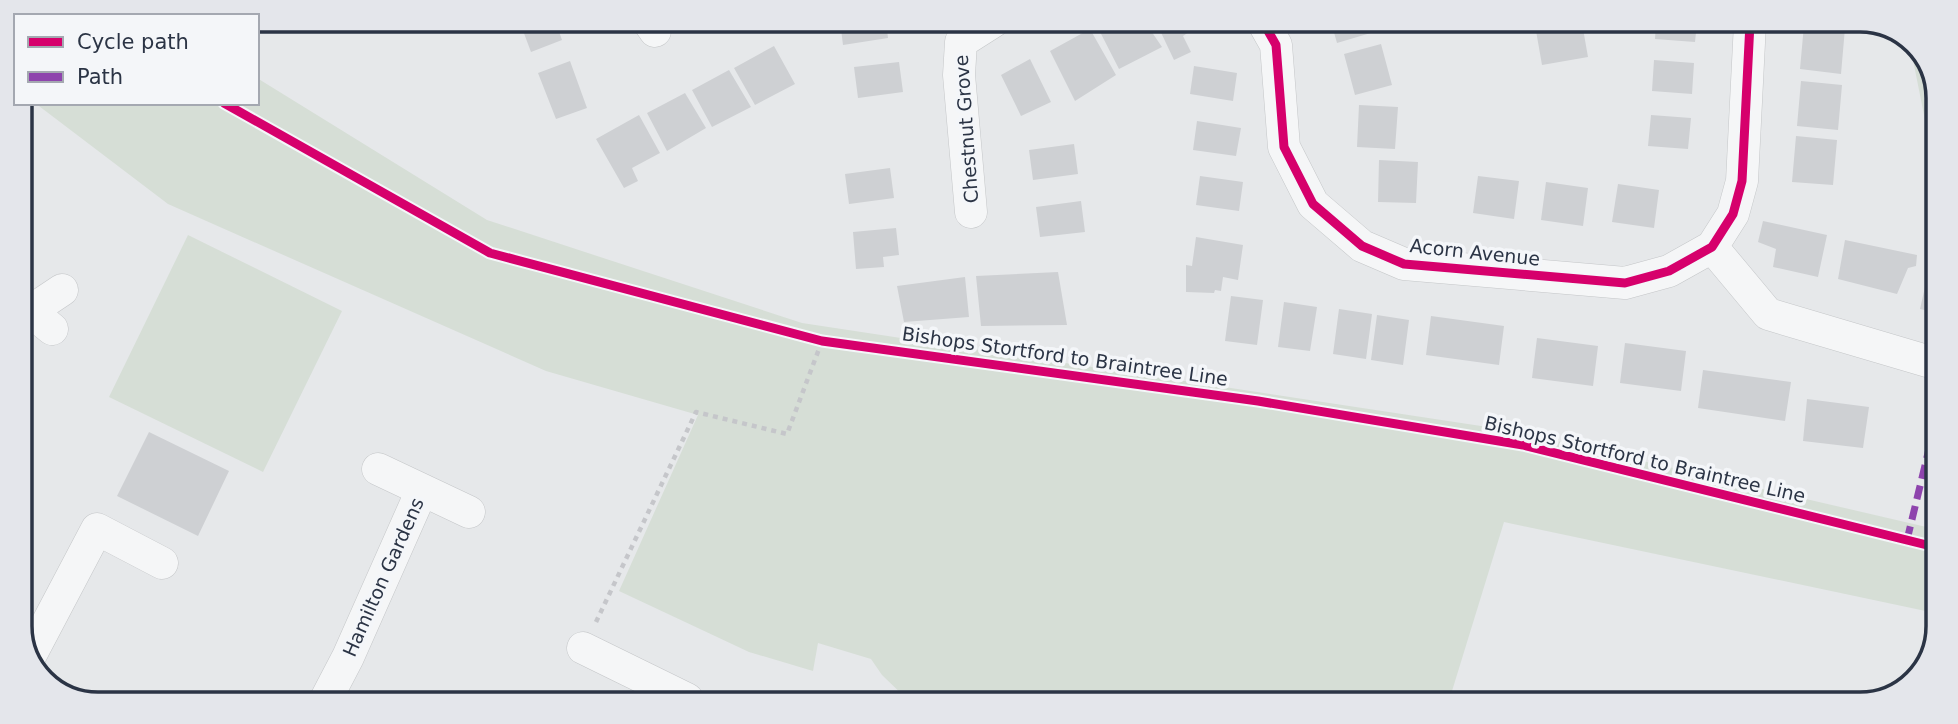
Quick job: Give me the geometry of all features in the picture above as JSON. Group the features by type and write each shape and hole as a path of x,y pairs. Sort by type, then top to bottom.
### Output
{"street":[{"name":"Chestnut Grove","path":"971,212 960,75 961,42 977,32"},
{"name":"Acorn Avenue","path":"1269,32 1276,45 1284,148 1313,204 1362,246 1404,264 1625,283 1669,271 1712,247"},
{"path":"1750,32 1742,181 1733,214 1712,247 1768,314 1926,362"},
{"path":"34,314 62,290"},
{"path":"378,468 469,512"},
{"name":"Hamilton Gardens","path":"329,693 348,657 422,489"},
{"path":"35,647 97,530 162,563"},
{"path":"583,648 673,693"}],"path":[{"path":"810,337 835,343"},
{"path":"583,648 696,412 788,434 822,341"}],"shaded area":[{"path":"1912,56 1924,80 1926,125"},
{"path":"259,79 487,220 802,323 1514,431 1926,527 1926,611 1504,522 1451,693 901,693 882,675 871,659 818,643 813,671 749,652 619,591 698,415 546,371 168,204 38,105 259,105"},
{"path":"188,235 342,311 263,472 109,397"}],"building":[{"path":"524,32 559,32 562,40 531,52"},
{"path":"841,32 887,32 888,38 843,45"},
{"path":"1085,32 1092,32 1116,75 1075,101 1050,51"},
{"path":"1100,32 1152,32 1162,47 1119,69"},
{"path":"1161,32 1189,32 1183,36 1191,52 1174,60"},
{"path":"1334,32 1374,32 1337,43"},
{"path":"1536,32 1584,32 1588,57 1542,65"},
{"path":"1655,32 1696,32 1695,42 1655,39"},
{"path":"1803,32 1845,32 1841,74 1800,69"},
{"path":"1381,44 1392,85 1355,95 1344,54"},
{"path":"774,46 795,84 755,105 734,68"},
{"path":"1030,59 1051,102 1021,116 1001,75"},
{"path":"1654,60 1694,63 1692,94 1652,91"},
{"path":"570,61 587,108 556,119 538,73"},
{"path":"899,62 903,92 858,98 854,67"},
{"path":"1194,66 1237,73 1233,101 1190,94"},
{"path":"729,70 751,107 712,127 692,90"},
{"path":"1801,81 1842,85 1838,130 1797,126"},
{"path":"685,93 706,128 667,151 647,113"},
{"path":"1359,105 1398,107 1395,149 1357,147"},
{"path":"639,115 660,153 632,168 638,181 624,188 596,139"},
{"path":"1651,115 1691,118 1688,149 1648,146"},
{"path":"1197,121 1241,128 1236,156 1193,150"},
{"path":"1796,136 1837,140 1833,185 1792,182"},
{"path":"1074,144 1078,174 1033,180 1029,150"},
{"path":"1379,160 1418,162 1416,203 1378,202"},
{"path":"890,168 894,198 849,204 845,174"},
{"path":"1200,176 1243,182 1239,211 1196,205"},
{"path":"1478,176 1519,181 1514,219 1473,213"},
{"path":"1546,182 1588,188 1583,226 1541,220"},
{"path":"1618,184 1659,190 1654,228 1612,222"},
{"path":"1081,201 1085,232 1040,237 1036,207"},
{"path":"1763,221 1827,235 1818,277 1773,267 1776,249 1758,242"},
{"path":"896,228 899,255 883,257 884,267 856,269 853,232"},
{"path":"1196,237 1243,245 1238,280 1223,277 1221,291 1215,290 1214,293 1186,292 1186,265 1192,266"},
{"path":"1845,240 1917,255 1916,266 1908,268 1897,294 1838,279"},
{"path":"1058,272 1067,325 981,326 976,276"},
{"path":"965,277 969,317 904,322 897,286"},
{"path":"1926,283 1926,310 1920,309"},
{"path":"1231,296 1263,300 1257,345 1225,341"},
{"path":"1284,302 1317,307 1310,351 1278,347"},
{"path":"1339,309 1372,314 1366,359 1333,354"},
{"path":"1377,315 1409,320 1403,365 1371,360"},
{"path":"1431,316 1504,326 1499,365 1426,355"},
{"path":"1537,338 1598,346 1593,386 1532,378"},
{"path":"1625,343 1686,351 1681,391 1620,383"},
{"path":"1703,370 1791,382 1785,421 1698,408"},
{"path":"1807,399 1869,407 1863,448 1803,441"},
{"path":"149,432 229,471 198,536 117,496"}],"marked path":[{"path":"1907,540 1926,461"}],"cycle path":[{"path":"1269,32 1276,45 1284,147 1313,204 1362,246 1404,264 1625,283 1669,271 1712,247 1733,214 1742,181 1750,32"},
{"name":"Bishops Stortford to Braintree Line","path":"228,105 490,253 822,341 1258,401 1523,445 1926,545"}]}
